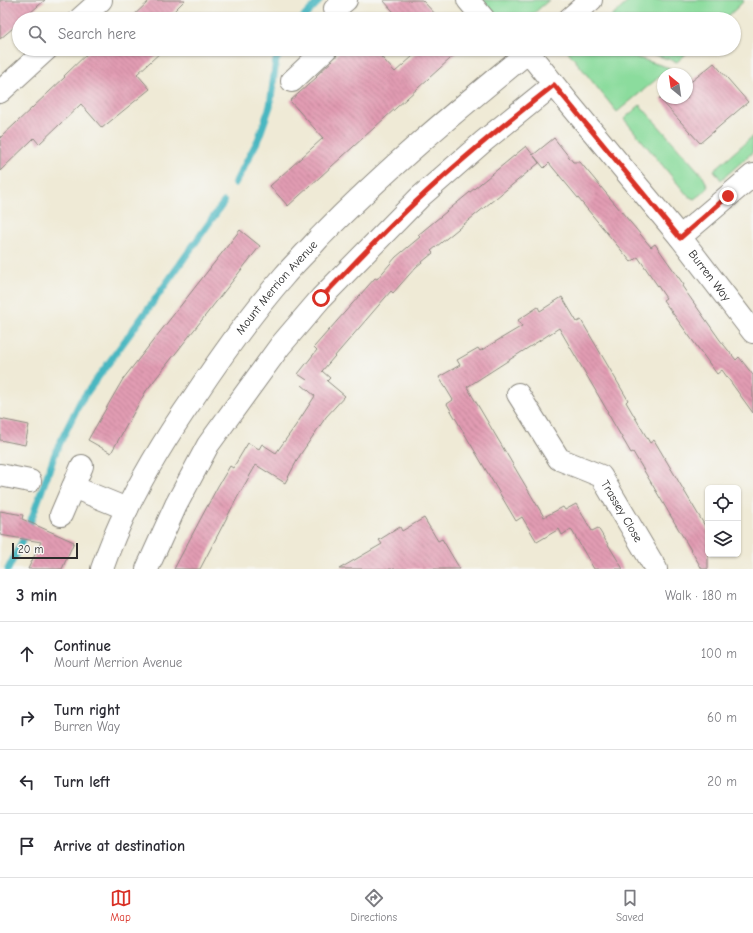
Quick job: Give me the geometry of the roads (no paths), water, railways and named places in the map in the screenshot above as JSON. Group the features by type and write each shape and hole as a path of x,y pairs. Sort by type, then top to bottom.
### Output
{"street":[{"path":"88,12 101,0"},
{"path":"336,12 335,9 346,0"},
{"path":"468,0 478,12"},
{"path":"577,12 591,0"},
{"path":"0,92 39,56"},
{"path":"292,81 319,56"},
{"name":"Mount Merrion Avenue","path":"102,569 127,508 138,486 174,426 220,358 284,275 340,216 384,174 519,56"},
{"name":"Burren Way","path":"525,56 554,85 680,238 753,332"},
{"path":"147,569 176,505 208,445 280,346 321,298 420,197 484,141 554,85"},
{"path":"680,238 753,175"},
{"name":"Trassey Close","path":"518,394 559,459 600,476 656,569"},
{"path":"61,515 82,466"},
{"path":"0,475 30,481"},
{"path":"73,487 127,508"}],"waterway":[{"path":"309,12 320,0"},
{"path":"235,183 258,140 270,106 276,60 279,56"},
{"path":"8,569 26,534 56,451 80,402 224,202"}]}
